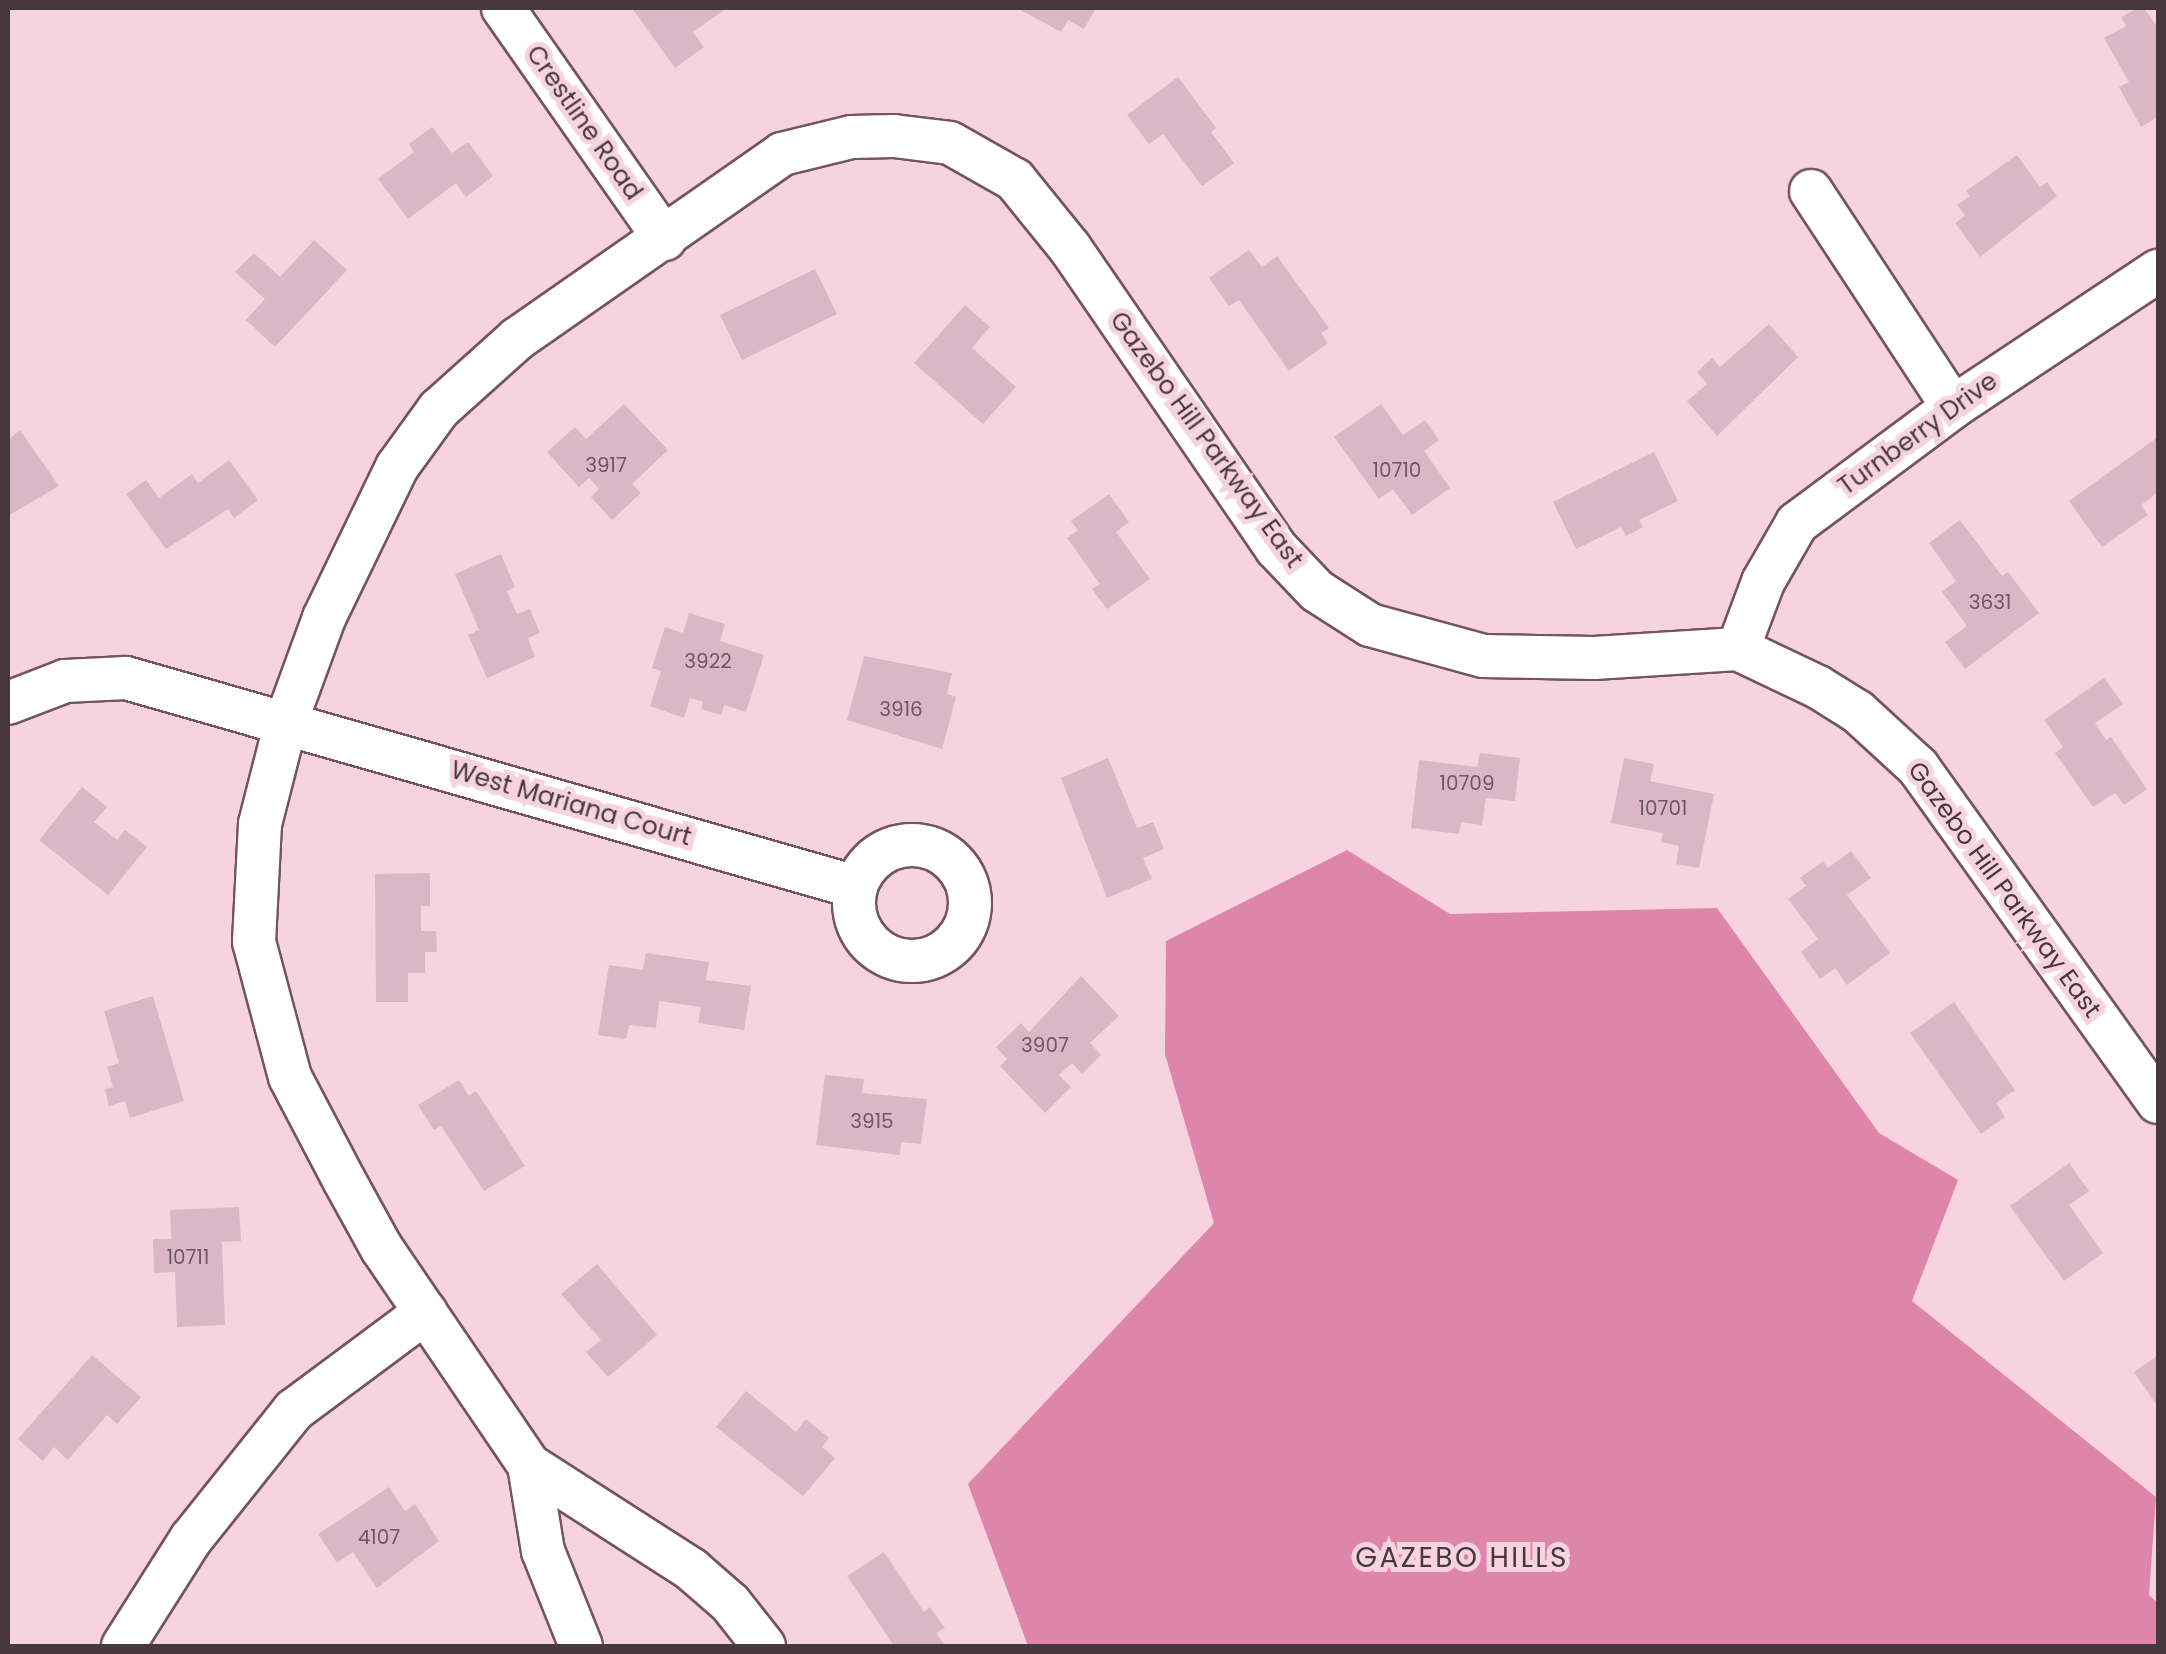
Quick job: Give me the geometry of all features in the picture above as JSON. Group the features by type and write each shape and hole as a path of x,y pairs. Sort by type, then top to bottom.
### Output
{"street":[{"name":"Crestline Road","path":"504,8 666,239"},
{"name":"Gazebo Hill Parkway East","path":"529,1465 382,1249 290,1077 254,942 260,824 286,722 324,618 397,467 439,409 517,340 782,154 852,137 894,136 950,144 1015,180 1070,248 1276,548 1317,590 1356,616 1429,645 1483,656 1594,658 1738,649 1818,686 1858,712 1918,767 2158,1102"},
{"path":"1811,191 1952,407"},
{"name":"Turnberry Drive","path":"1738,649 1763,582 1797,523 1952,407 2158,271"},
{"name":"West Mariana Court","path":"8,703 65,680 126,678 856,886"},
{"path":"123,1646 191,1539 294,1410 426,1312"},
{"path":"529,1465 543,1552 581,1646"},
{"path":"529,1465 691,1569 730,1603 764,1646"}],"shaded area":[{"path":"1347,850 1450,914 1717,908 1879,1133 1958,1180 1912,1301 2156,1497 2149,1595 2158,1603 2158,1646 1028,1646 968,1484 1214,1223 1165,1054 1166,941"}],"building":[{"path":"632,8 727,8 693,32 704,47 675,68"},
{"path":"1017,8 1096,8 1084,29 1068,20 1061,32"},
{"path":"2144,8 2158,28 2158,117 2141,127 2119,87 2129,82 2104,38 2126,26 2121,17"},
{"path":"1178,77 1216,128 1211,132 1234,163 1202,186 1163,134 1149,144 1127,115"},
{"path":"432,127 452,153 468,142 493,176 466,197 456,183 408,219 378,179 414,152 409,144"},
{"path":"2017,155 2040,187 2047,182 2057,196 1980,257 1955,223 1965,216 1957,205 1970,196 1966,191"},
{"path":"314,240 347,270 275,347 246,320 265,299 235,272 254,253 280,277"},
{"path":"1249,250 1262,267 1277,256 1329,328 1321,333 1328,343 1289,371 1239,300 1229,306 1209,278"},
{"path":"815,269 837,314 742,360 720,315"},
{"path":"965,305 990,327 972,348 1016,387 983,424 914,363"},
{"path":"1769,324 1798,357 1717,436 1687,401 1707,384 1697,372 1712,358 1720,367"},
{"path":"624,404 668,450 632,484 641,493 612,520 591,497 599,489 589,478 579,487 547,452 575,427 586,439"},
{"path":"1381,404 1403,435 1425,420 1439,440 1424,451 1450,488 1412,515 1393,489 1379,499 1334,437"},
{"path":"20,430 59,486 8,516 8,440"},
{"path":"2158,437 2158,498 2156,494 2141,505 2148,515 2102,547 2069,501"},
{"path":"1654,452 1678,501 1639,520 1643,527 1626,536 1621,527 1576,549 1553,502"},
{"path":"229,460 258,500 234,518 228,509 166,549 126,494 146,480 159,498 192,474 198,483"},
{"path":"1109,494 1129,522 1116,532 1150,579 1107,609 1092,589 1100,584 1067,538 1078,530 1071,521"},
{"path":"1960,520 2002,576 2008,572 2039,613 1965,669 1945,642 1967,626 1942,592 1956,581 1929,543"},
{"path":"501,554 515,587 507,591 517,614 530,609 540,633 528,638 535,657 487,678 468,635 479,630 455,574"},
{"path":"689,613 725,624 720,641 764,655 746,712 724,705 721,715 701,709 703,702 690,698 684,718 650,706 661,671 652,668 665,627 683,633"},
{"path":"864,656 952,673 947,694 956,697 942,749 847,720"},
{"path":"2104,678 2123,704 2095,723 2106,740 2111,737 2147,789 2124,805 2115,793 2093,807 2055,753 2063,747 2044,720"},
{"path":"1480,753 1520,758 1515,801 1486,798 1482,825 1461,822 1459,834 1411,828 1419,760 1477,767"},
{"path":"1108,758 1137,828 1153,822 1164,849 1143,858 1152,879 1107,898 1061,778"},
{"path":"1624,758 1654,764 1650,781 1714,794 1699,868 1676,864 1679,846 1661,842 1663,833 1611,823"},
{"path":"82,787 107,807 94,822 117,840 125,830 147,847 108,895 39,840"},
{"path":"1851,851 1871,878 1847,895 1890,953 1847,985 1835,968 1820,979 1801,952 1818,939 1788,899 1806,886 1800,878 1823,861 1828,868"},
{"path":"430,873 430,906 421,906 421,931 436,931 437,952 425,952 425,973 408,973 408,1002 376,1002 375,874"},
{"path":"646,953 709,962 706,980 751,986 744,1030 698,1023 701,1007 659,1001 656,1028 629,1025 626,1039 598,1035 609,965 643,970"},
{"path":"1081,976 1119,1016 1090,1043 1101,1055 1082,1074 1072,1063 1059,1075 1071,1087 1045,1113 1000,1066 1007,1059 996,1047 1021,1023 1029,1032"},
{"path":"153,996 184,1101 130,1118 125,1101 109,1106 105,1089 113,1087 107,1067 119,1063 104,1011"},
{"path":"1954,1002 2015,1090 1996,1103 2005,1117 1981,1134 1910,1033"},
{"path":"825,1075 864,1079 862,1093 927,1099 921,1144 901,1142 900,1155 816,1145"},
{"path":"459,1080 469,1096 476,1091 525,1166 484,1191 441,1126 434,1130 418,1105"},
{"path":"2069,1163 2089,1191 2069,1205 2103,1253 2064,1281 2010,1206"},
{"path":"239,1207 241,1241 222,1242 225,1325 177,1327 175,1272 154,1273 153,1239 171,1239 170,1210"},
{"path":"597,1264 657,1335 608,1377 586,1352 601,1340 561,1294"},
{"path":"92,1355 141,1397 117,1424 107,1415 68,1460 54,1447 43,1461 18,1439"},
{"path":"2158,1355 2158,1407 2134,1372"},
{"path":"746,1391 796,1432 806,1419 829,1438 822,1447 835,1458 803,1496 716,1427"},
{"path":"389,1487 405,1511 415,1504 439,1541 377,1588 353,1552 337,1563 318,1534"},
{"path":"884,1552 924,1612 930,1607 945,1628 936,1633 945,1646 894,1646 847,1576"}],"district":[{"name":"GAZEBO HILLS","path":"1462,1558"}]}
